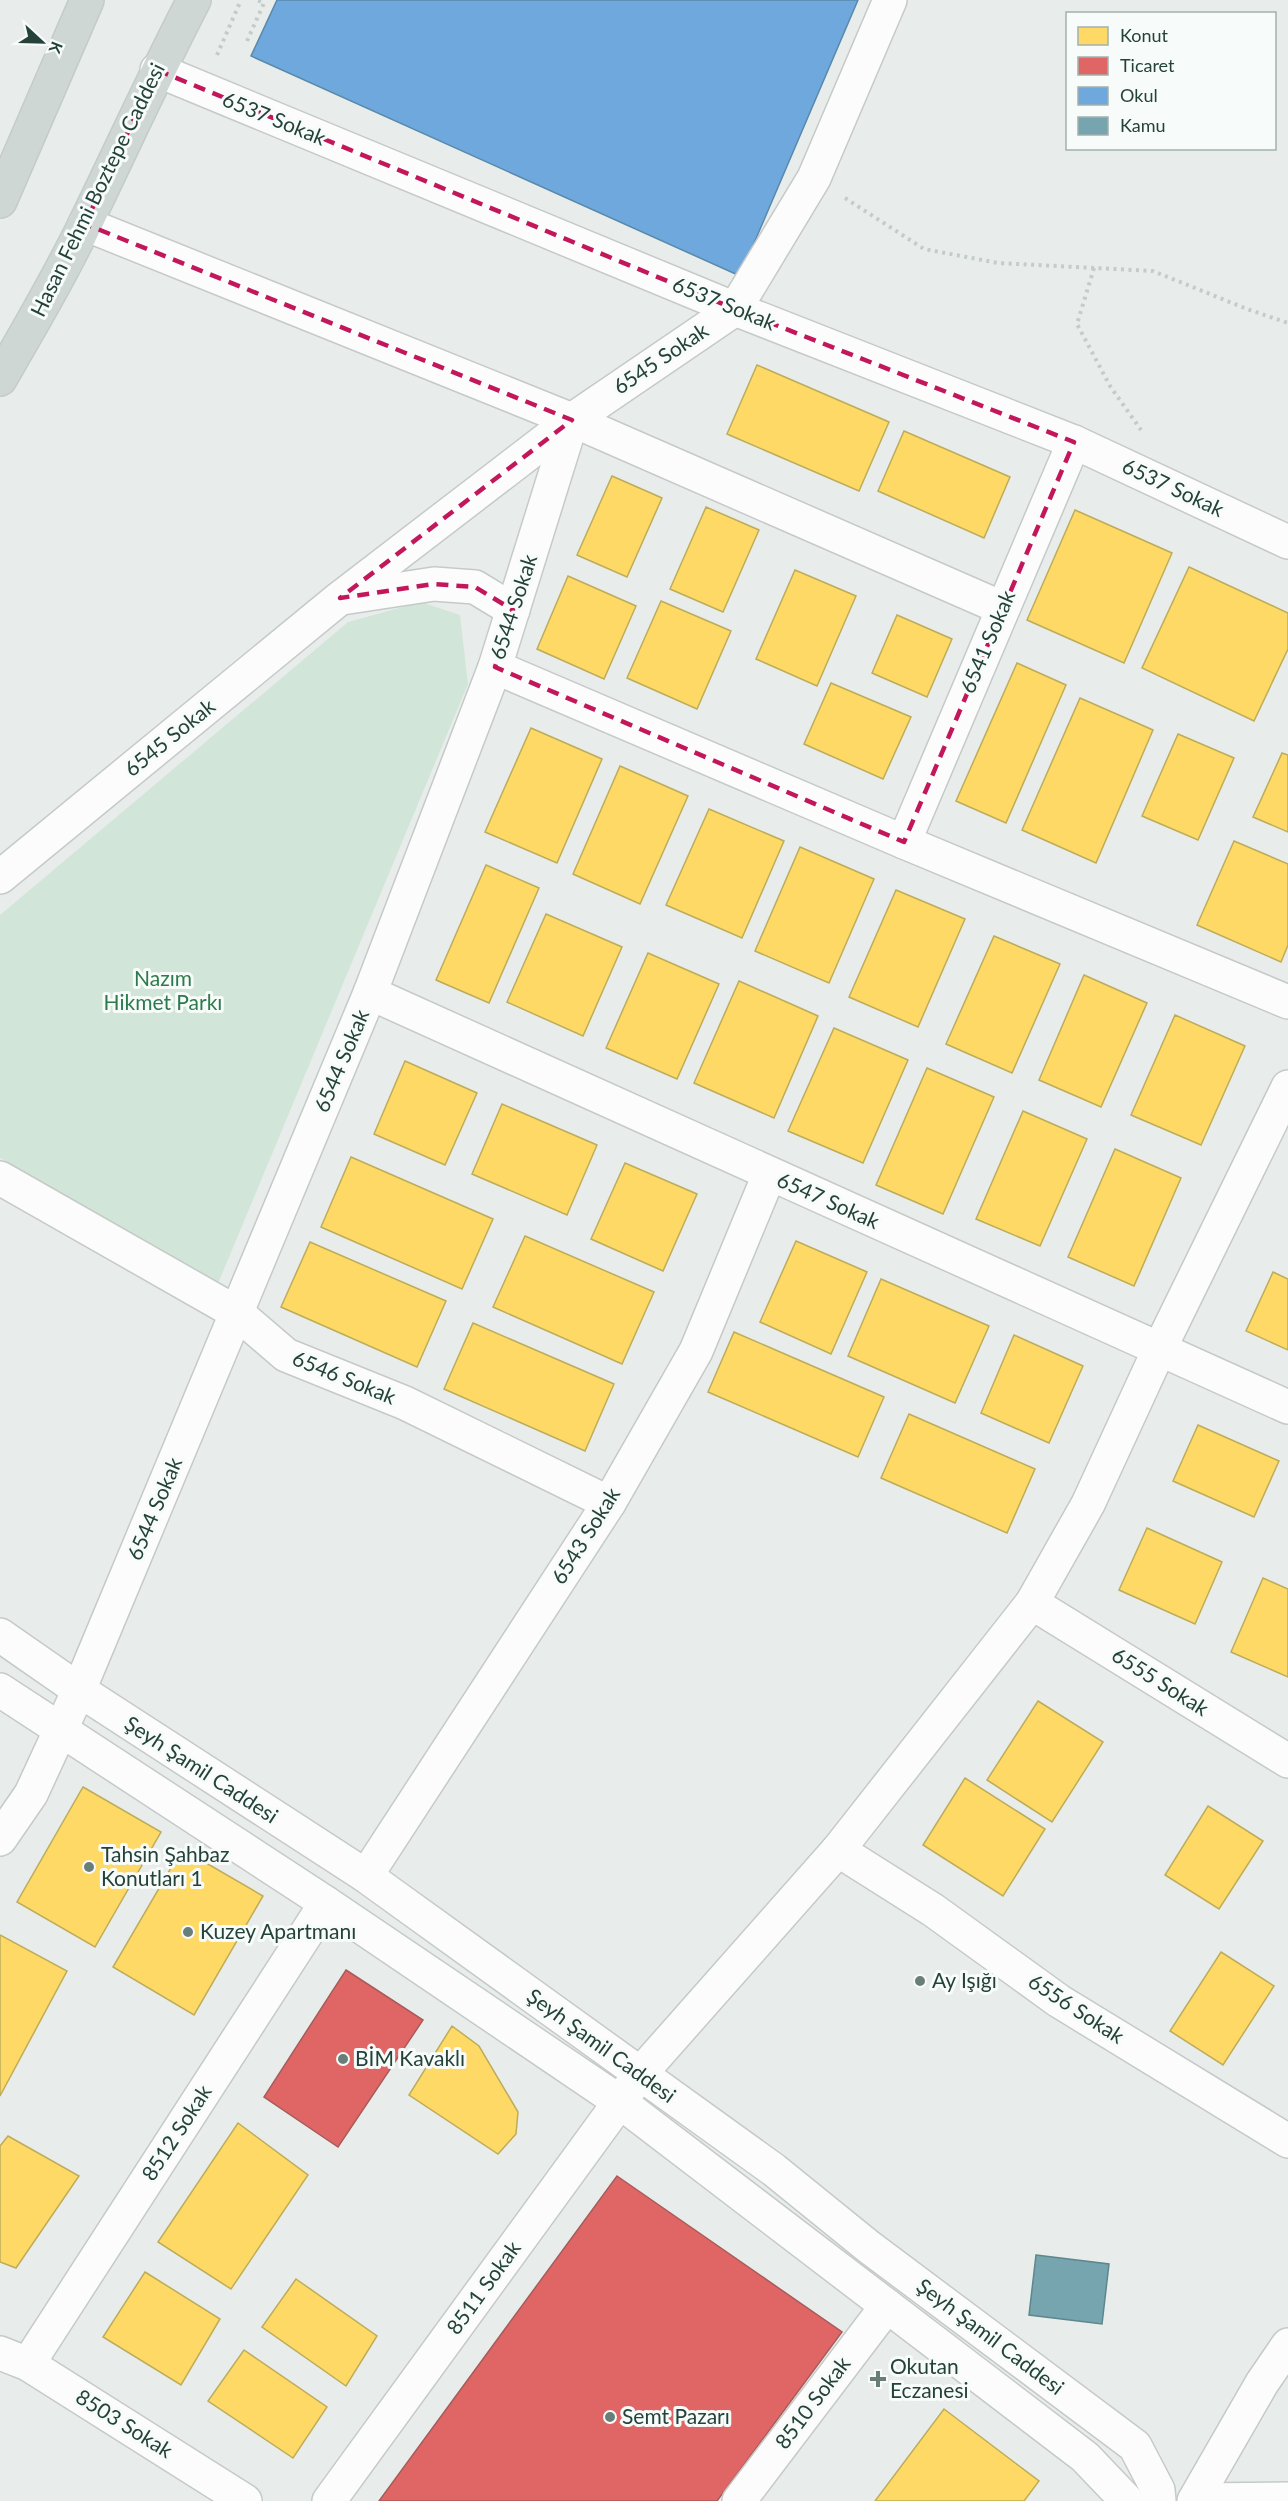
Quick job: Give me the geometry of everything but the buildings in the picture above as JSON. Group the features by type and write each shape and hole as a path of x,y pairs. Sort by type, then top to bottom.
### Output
{"main road":[{"path":"0,201 87,0"},
{"name":"Hasan Fehmi Boztepe Caddesi","path":"0,379 37,316 85,224 157,70 194,0"}],"street":[{"name":"6545 Sokak","path":"0,877 340,598 572,420 735,309 814,178 890,0"},
{"name":"6537 Sokak","path":"157,70 735,309 1074,442 1288,542"},
{"path":"85,224 572,420 1002,608"},
{"name":"6544 Sokak","path":"0,1839 31,1794 79,1690 370,993 495,667 572,420"},
{"name":"6541 Sokak","path":"903,842 1074,442"},
{"path":"340,598 434,584 475,587 513,610"},
{"path":"495,667 903,842 1288,1002"},
{"name":"6547 Sokak","path":"370,993 769,1175 1288,1407"},
{"name":"8511 Sokak","path":"329,2501 640,2074 838,1850 1032,1603 1088,1504 1288,1087"},
{"name":"6543 Sokak","path":"366,1876 609,1503 696,1351 769,1175"},
{"name":"6546 Sokak","path":"0,1178 237,1312 286,1355 405,1403 609,1503"},
{"name":"6555 Sokak","path":"1032,1603 1288,1761"},
{"name":"Şeyh Şamil Caddesi","path":"0,1635 79,1690 366,1876 774,2170 869,2247 1135,2446 1158,2490 1159,2501"},
{"name":"Şeyh Şamil Caddesi","path":"0,1690 326,1903 620,2102 1085,2457 1127,2501"},
{"name":"6556 Sokak","path":"838,1850 933,1910 1059,2001 1288,2141"},
{"name":"8512 Sokak","path":"14,2358 326,1903"},
{"name":"8510 Sokak","path":"739,2501 887,2306"},
{"path":"1195,2501 1262,2383 1288,2345"},
{"name":"8503 Sokak","path":"14,2358 245,2501"},
{"path":"1195,2501 1288,2499"}],"path":[{"path":"202,89 241,0"},
{"path":"247,41 264,3 257,0"},
{"path":"814,178 924,249 998,263 1153,271 1288,323"},
{"path":"1094,268 1077,324 1110,386 1149,442 1154,479"}],"highlighted area":[{"path":"157,70 735,309 1074,442 904,842 495,667 513,610 475,587 434,584 340,598 572,420 85,224"}],"green space":[{"name":"Nazım Hikmet Parkı","path":"421,602 460,615 468,684 217,1286 0,1158 0,915 348,622"}],"place":[{"name":"Tahsin Şahbaz Konutları 1","path":"89,1867"},
{"name":"Kuzey Apartmanı","path":"188,1932"},
{"name":"Ay Işığı","path":"920,1981"},
{"name":"BİM Kavaklı","path":"343,2059"},
{"name":"Okutan Eczanesi","path":"878,2379"},
{"name":"Semt Pazarı","path":"610,2417"}]}
